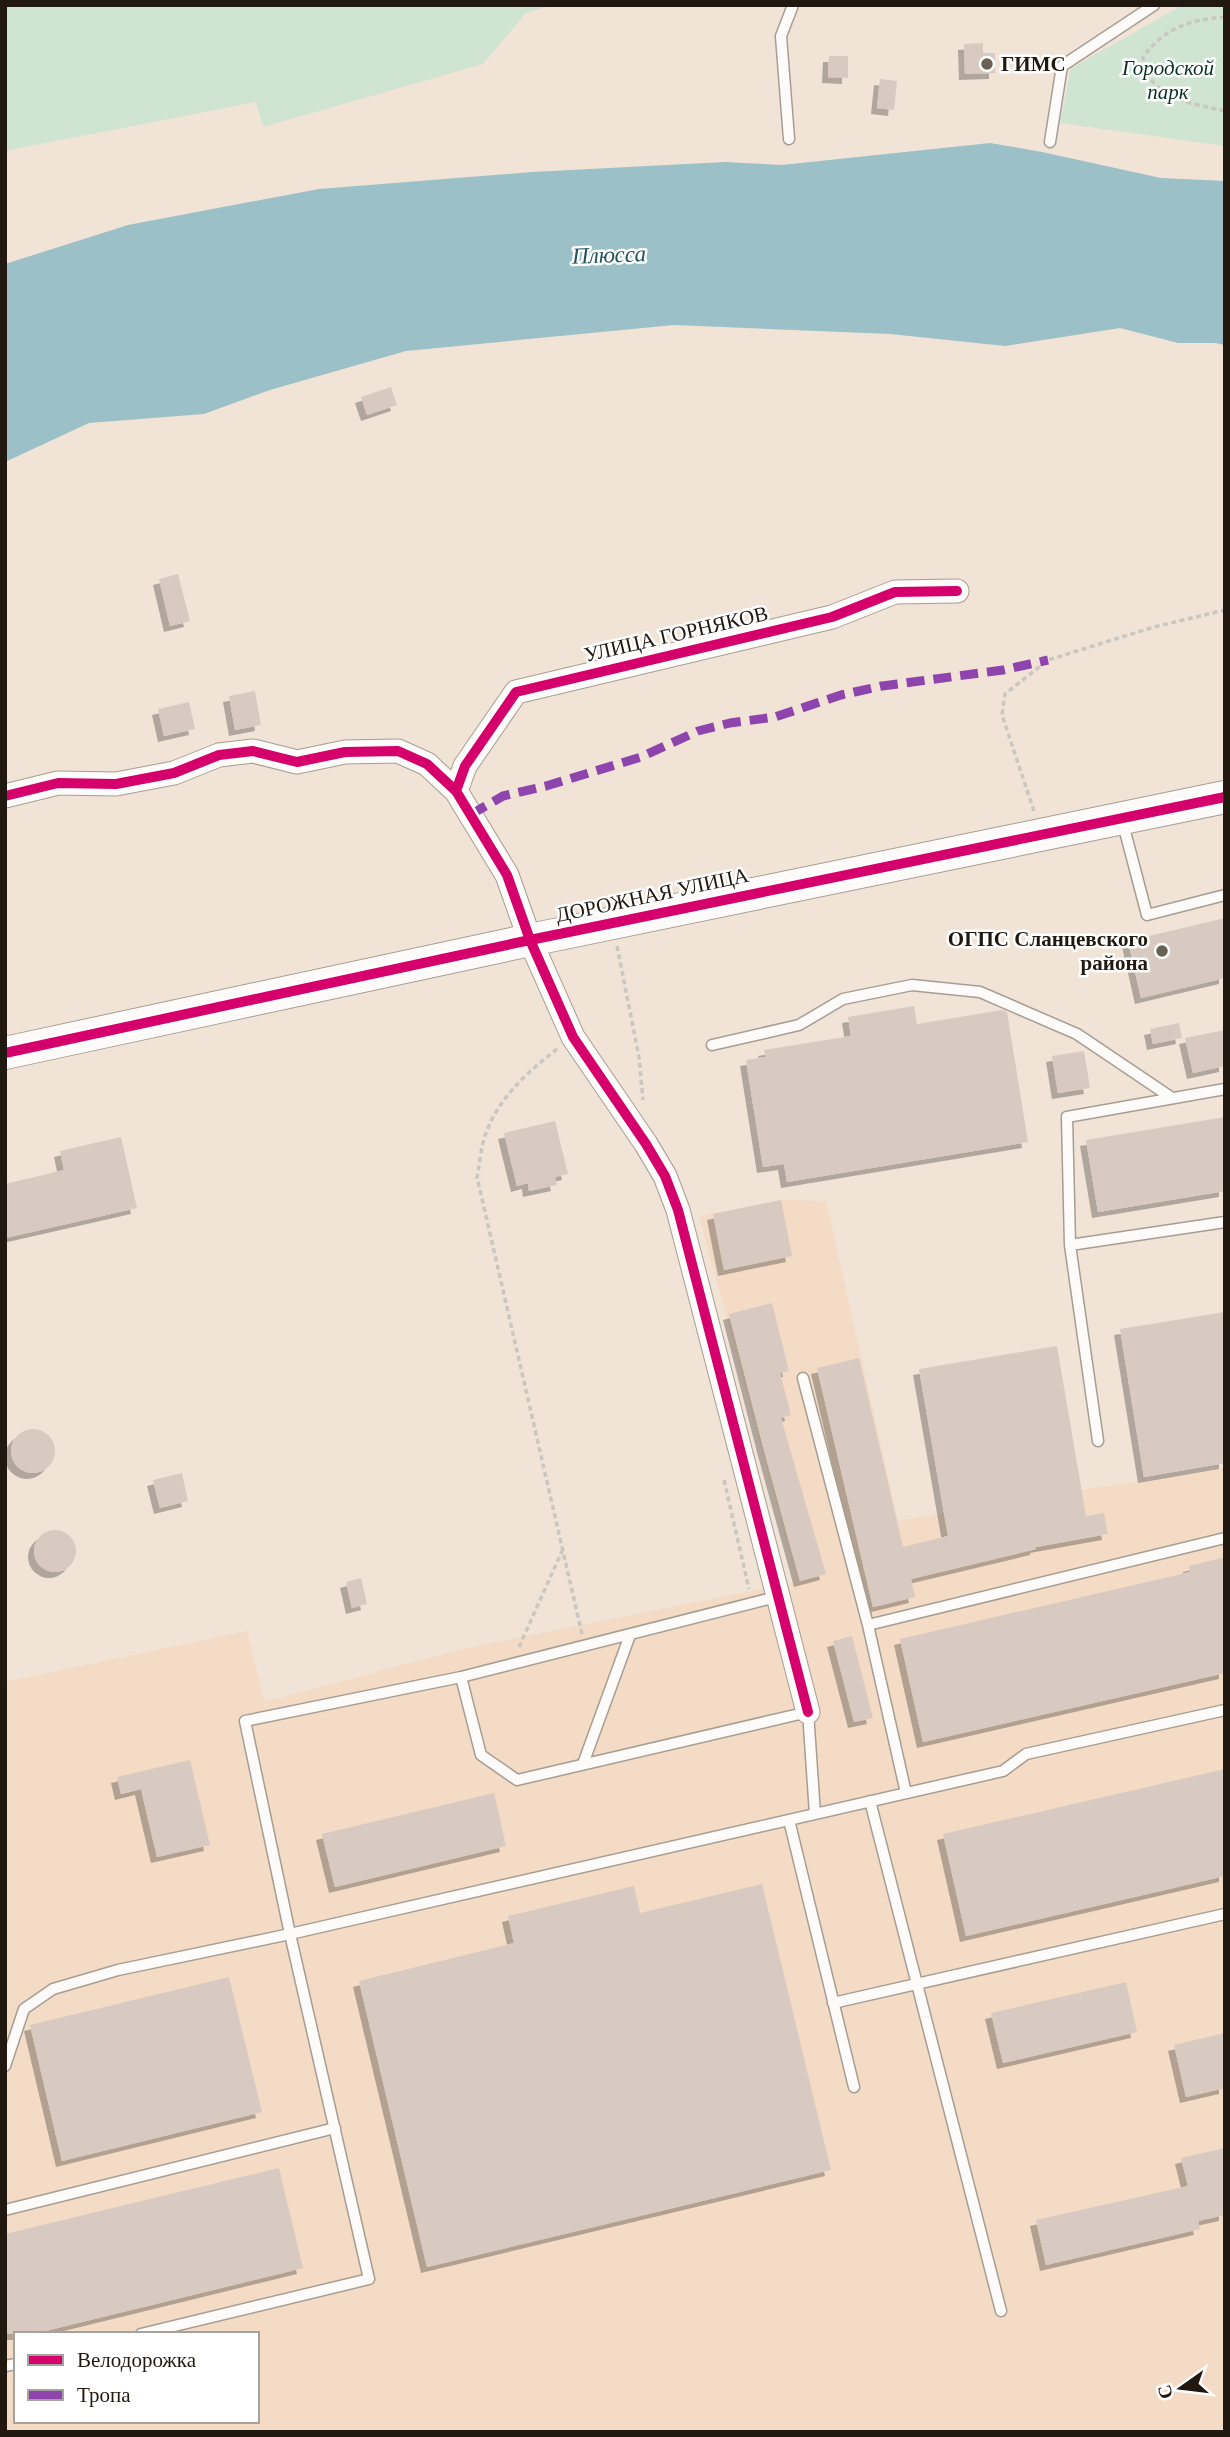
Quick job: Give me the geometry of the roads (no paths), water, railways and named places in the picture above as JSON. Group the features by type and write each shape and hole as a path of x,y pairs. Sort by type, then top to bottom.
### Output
{"street":[{"name":"УЛИЦА ГОРНЯКОВ","path":"456,791 465,766 516,692 832,617 895,592 957,591"},
{"path":"5,796 58,783 116,783 174,773 219,755 253,751 297,762 345,752 398,751 427,764 456,791 508,874 530,940 573,1037 653,1155 665,1176 678,1210 808,1712"},
{"name":"ДОРОЖНАЯ УЛИЦА","path":"5,1053 530,940 1225,797"}],"lane":[{"path":"789,139 781,36 793,5"},
{"path":"1050,142 1062,66 1154,5"},
{"path":"1122,818 1147,915 1225,895"},
{"path":"712,1045 799,1025 843,999 912,985 980,992 1077,1034 1172,1098"},
{"path":"1098,1441 1070,1245 1067,1117 1225,1089"},
{"path":"1070,1245 1225,1222"},
{"path":"803,1378 868,1625 906,1793"},
{"path":"868,1625 1225,1538"},
{"path":"149,2332 369,2279 290,1934 245,1721 461,1677 780,1597"},
{"path":"583,1764 630,1635"},
{"path":"461,1677 481,1755 517,1780 808,1712 815,1814"},
{"path":"5,2066 24,2009 52,1989 118,1970 290,1934 1003,1771 1026,1754 1225,1710"},
{"path":"870,1801 1001,2311"},
{"path":"789,1820 854,2087"},
{"path":"833,2003 1225,1914"},
{"path":"5,2210 335,2128"}],"water":[{"name":"Плюсса","path":"990,143 1161,178 1225,181 1225,345 1178,343 1120,328 1005,346 890,334 674,325 406,351 270,390 204,414 89,423 5,462 5,264 128,225 319,189 532,172 725,162 782,165"}],"place":[{"name":"ГИМС","path":"987,64"},
{"name":"ОГПС Сланцевского района","path":"1162,951"}],"park label":[{"name":"Городской парк","path":"1168,80"}]}
